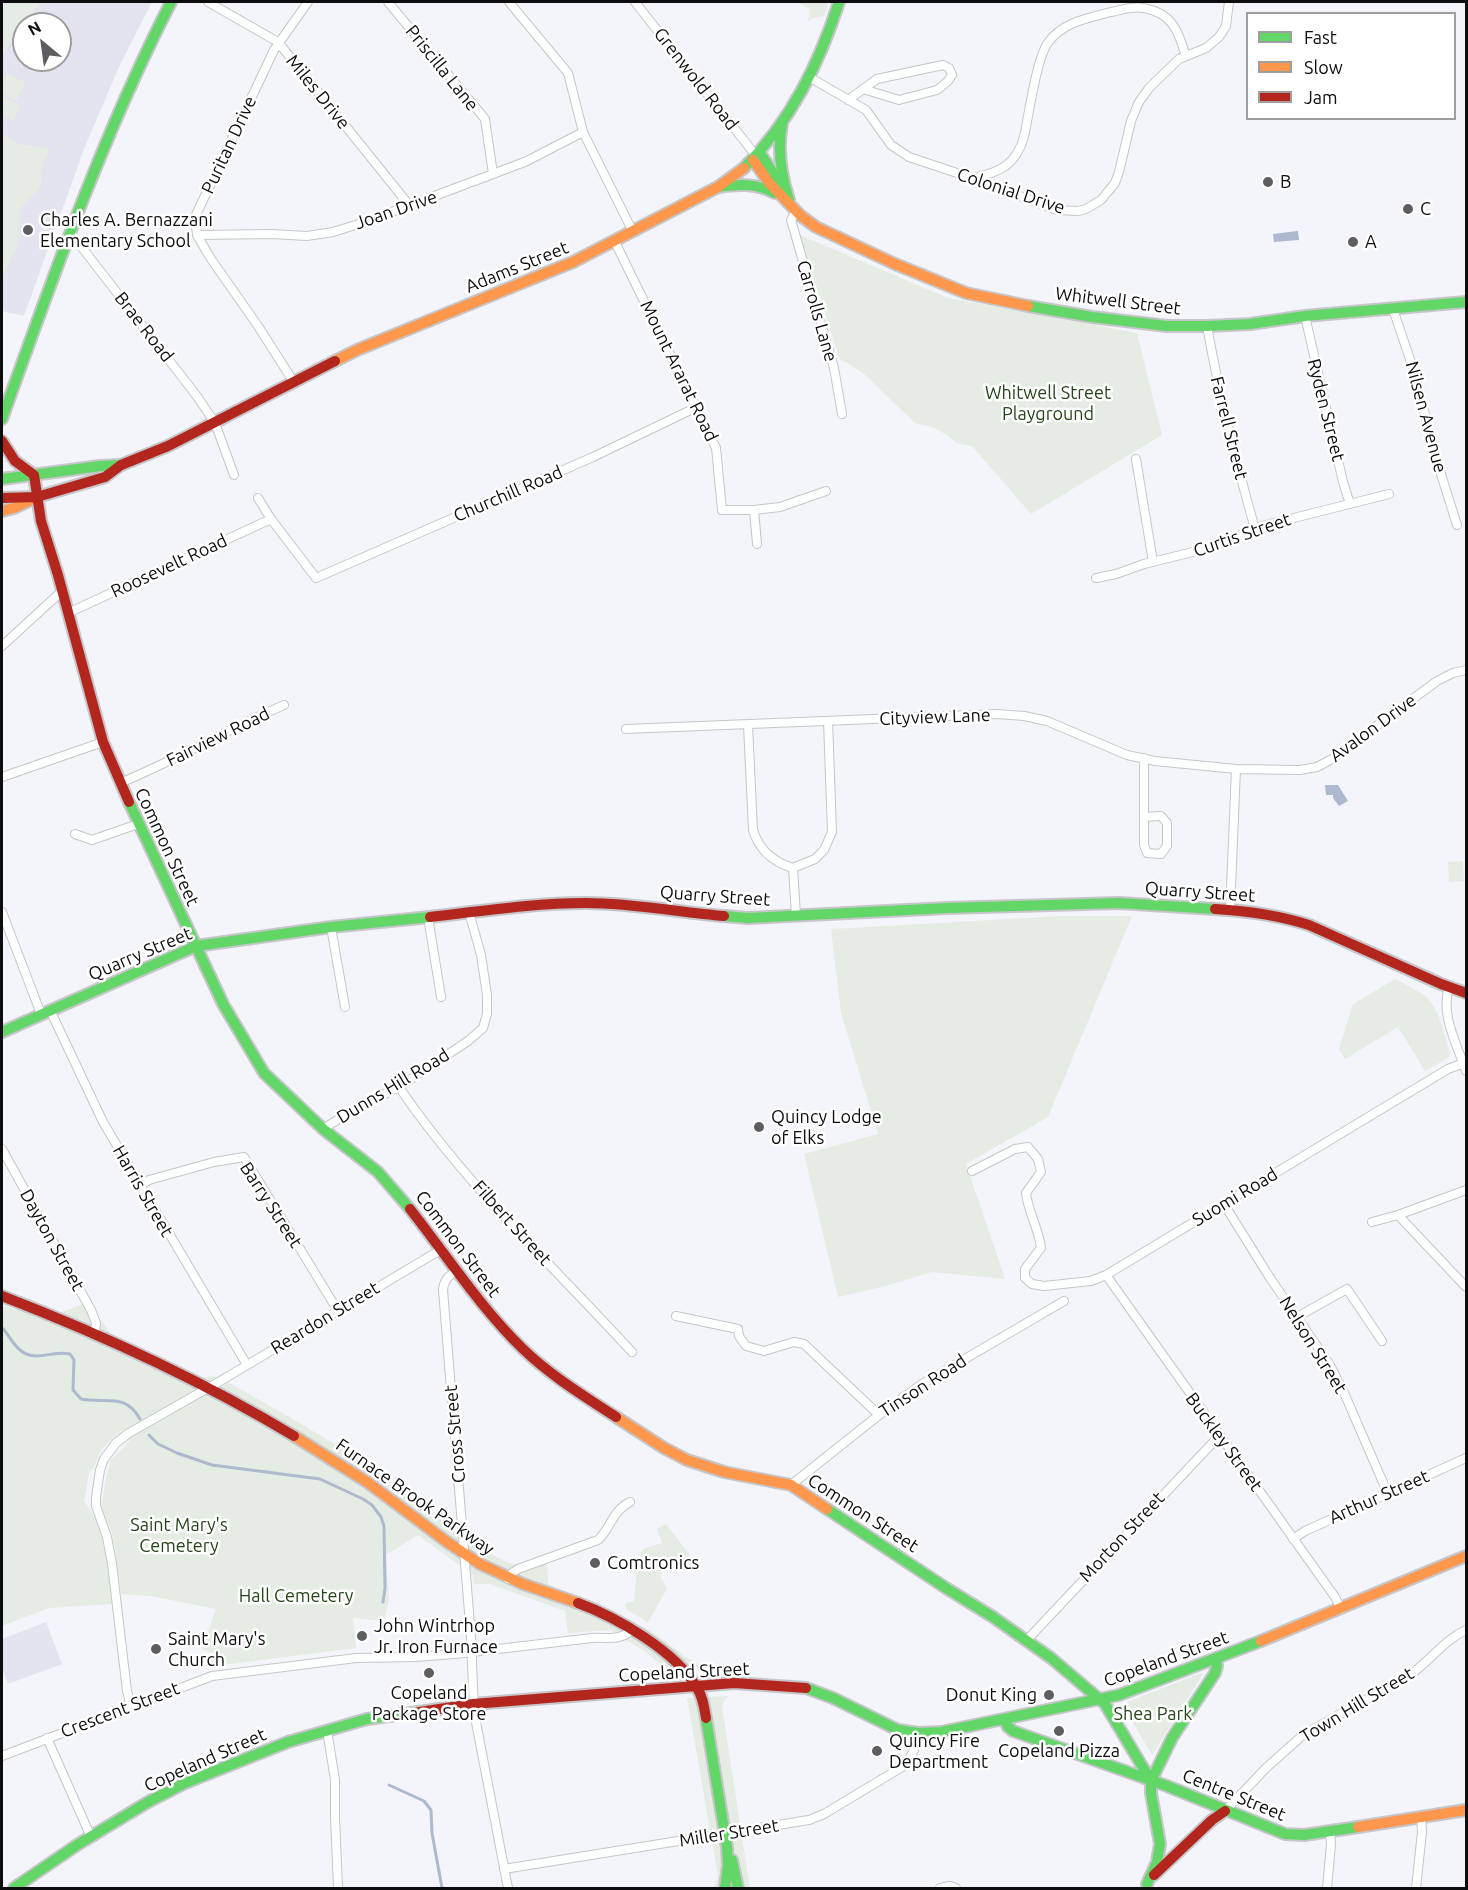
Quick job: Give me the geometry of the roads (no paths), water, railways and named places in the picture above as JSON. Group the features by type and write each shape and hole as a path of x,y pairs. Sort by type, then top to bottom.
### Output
{"main road":[{"path":"2,419 119,104 171,2"},
{"name":"Adams Street","path":"2,498 37,497 105,477 121,465 168,446 357,350 561,268 718,187 756,157 783,122 809,77 828,36 839,2"},
{"path":"783,122 780,158 782,176 793,207"},
{"name":"Whitwell Street","path":"756,157 777,178 793,207 811,224 894,264 966,293 1092,317 1167,326 1250,324 1305,316 1467,302"},
{"path":"718,187 739,184 768,188 793,207"},
{"path":"2,441 15,461 34,475"},
{"name":"Adams Street","path":"2,479 121,465"},
{"name":"Common Street","path":"34,475 41,521 103,742 138,824 227,1012 264,1072 323,1129 378,1172 442,1249 496,1321 550,1373 612,1415 687,1460 724,1473 791,1485 1027,1640 1100,1700 1114,1717 1151,1781"},
{"path":"2,511 37,497"},
{"name":"Quarry Street","path":"2,1032 196,946 331,927 549,904 622,904 748,918 947,908 1119,903 1251,911 1309,925 1467,993"},
{"name":"Furnace Brook Parkway","path":"2,1296 95,1333 208,1388 350,1470 464,1554 508,1579 598,1611 667,1655 697,1685 704,1706 725,1833 738,1888"},
{"name":"Copeland Street","path":"14,1888 148,1802 185,1783 288,1742 367,1719 474,1704 734,1683 806,1688 833,1698 883,1724 905,1731 919,1733 950,1730 1119,1695 1216,1659 1467,1556"},
{"path":"1145,1886 1153,1874 1160,1850 1151,1781 1168,1744 1215,1673 1216,1659"},
{"name":"Centre Street","path":"1004,1719 1013,1731 1151,1781 1285,1834 1304,1836 1467,1810"},
{"path":"1145,1886 1211,1821 1225,1811"},
{"name":"Furnace Brook Parkway","path":"725,1833 728,1865 725,1888"}],"street":[{"name":"Miles Drive","path":"208,2 278,42 409,205"},
{"name":"Puritan Drive","path":"197,235 195,217 249,100 278,42 308,2"},
{"name":"Priscilla Lane","path":"388,2 485,119 493,174"},
{"path":"509,2 568,73 583,132 633,232"},
{"name":"Grenwold Road","path":"635,2 756,157"},
{"name":"Colonial Drive","path":"809,77 866,110 887,140 901,153 1057,210 1078,211 1094,205 1106,195 1117,178 1131,121 1139,102 1174,63 1206,48 1219,37 1226,26 1229,2"},
{"path":"972,178 1000,170 1019,151 1042,56 1046,46 1056,34 1069,25 1141,4 1170,21 1186,56"},
{"path":"848,100 863,89 877,79 943,65 949,68 952,75 937,90 898,100 863,89"},
{"name":"Joan Drive","path":"197,235 307,236 333,232 527,161 583,132"},
{"name":"Carrolls Lane","path":"793,207 791,220 834,368 842,414"},
{"name":"Brae Road","path":"70,232 196,394 215,423 234,475"},
{"path":"197,235 293,381"},
{"name":"Mount Ararat Road","path":"615,242 716,448 722,510 754,510"},
{"name":"Nilsen Avenue","path":"1393,309 1416,377 1434,452 1457,525"},
{"name":"Ryden Street","path":"1305,316 1350,504"},
{"name":"Farrell Street","path":"1207,326 1217,380 1255,529"},
{"name":"Churchill Road","path":"271,519 316,578 593,458 697,407"},
{"path":"1136,459 1153,562"},
{"path":"757,544 754,510 780,507 826,491"},
{"name":"Curtis Street","path":"1096,579 1213,547 1255,529 1389,495"},
{"path":"258,498 271,519"},
{"name":"Roosevelt Road","path":"68,613 271,519"},
{"path":"2,646 62,591"},
{"name":"Avalon Drive","path":"1236,769 1300,770 1317,767 1332,759 1445,676 1467,670"},
{"name":"Fairview Road","path":"120,783 284,705"},
{"name":"Cityview Lane","path":"626,729 997,714 1024,716 1047,722 1117,751 1155,762 1236,769"},
{"path":"748,725 753,830 756,842 772,858 793,868 815,859 824,850 832,832 828,721"},
{"path":"2,777 103,742"},
{"path":"1144,758 1144,817 1144,845 1147,853 1161,854 1167,846 1167,823 1161,816 1144,817"},
{"path":"1230,911 1236,769"},
{"path":"75,834 92,840 138,824"},
{"path":"793,868 796,915"},
{"name":"Harris Street","path":"2,912 45,1012 103,1122 247,1365"},
{"name":"Dunns Hill Road","path":"323,1129 356,1108 399,1087 468,1041 483,1028 487,1014 487,995 481,955 469,912"},
{"path":"428,917 441,997"},
{"path":"331,927 345,1007"},
{"path":"1449,987 1446,1013 1465,1067"},
{"name":"Suomi Road","path":"972,1171 1014,1149 1028,1147 1038,1160 1041,1172 1026,1193 1040,1237 1041,1248 1025,1269 1025,1278 1032,1284 1044,1286 1090,1281 1106,1275 1448,1069 1465,1067"},
{"name":"Filbert Street","path":"399,1087 449,1155 632,1352"},
{"name":"Dayton Street","path":"2,1149 91,1310 96,1323 95,1333"},
{"name":"Barry Street","path":"139,1186 149,1180 214,1161 244,1157 338,1311"},
{"path":"1372,1221 1398,1215 1467,1190"},
{"name":"Nelson Street","path":"1224,1204 1334,1374 1388,1494"},
{"path":"1398,1215 1467,1287"},
{"name":"Reardon Street","path":"131,1706 127,1691 112,1564 107,1537 96,1502 100,1470 107,1454 122,1438 442,1249"},
{"name":"Cross Street","path":"457,1270 447,1278 443,1290 474,1704 508,1888"},
{"name":"Buckley Street","path":"1106,1275 1335,1597 1341,1609"},
{"path":"1297,1317 1347,1289 1382,1341"},
{"name":"Tinson Road","path":"791,1485 922,1384 1064,1300"},
{"path":"676,1316 738,1329 746,1346 764,1351 794,1342 804,1344 879,1415"},
{"name":"Morton Street","path":"1027,1640 1219,1436"},
{"name":"Arthur Street","path":"1293,1539 1305,1531 1467,1458"},
{"path":"508,1579 518,1569 598,1540 619,1509 630,1502"},
{"name":"Crescent Street","path":"2,1756 206,1677 356,1658 422,1657 623,1636 631,1630"},
{"name":"Town Hill Street","path":"1225,1811 1266,1768 1303,1735 1410,1675 1453,1637 1467,1630"},
{"path":"327,1730 335,1773 338,1888"},
{"name":"Miller Street","path":"504,1869 819,1817 902,1767 916,1747 919,1733"},
{"path":"47,1738 91,1837"},
{"path":"1416,1888 1422,1832 1421,1817"},
{"path":"1327,1888 1332,1844 1330,1832"},
{"path":"940,1888 946,1886 956,1888"}],"water":[{"path":"1298,231 1299,240 1274,242 1273,234"},
{"path":"1325,785 1338,785 1348,801 1339,806 1333,795 1326,795"}],"waterway":[{"path":"2,1328 17,1348 26,1354 32,1356 70,1354 74,1360 73,1390 81,1399 121,1402 128,1405 140,1419"},
{"path":"149,1435 158,1444 212,1465 320,1479 372,1505 381,1517 384,1526 385,1588 383,1602"},
{"path":"389,1785 424,1801 431,1810 432,1833 442,1888"}],"place":[{"name":"B","path":"1268,182"},
{"name":"C","path":"1408,209"},
{"name":"Charles A. Bernazzani Elementary School","path":"28,230"},
{"name":"A","path":"1353,242"},
{"name":"Quincy Lodge of Elks","path":"759,1127"},
{"name":"Comtronics","path":"595,1563"},
{"name":"John Wintrhop Jr. Iron Furnace","path":"362,1636"},
{"name":"Saint Mary's Church","path":"156,1649"},
{"name":"Copeland Package Store","path":"429,1673"},
{"name":"Donut King","path":"1049,1695"},
{"name":"Copeland Pizza","path":"1059,1731"},
{"name":"Quincy Fire Department","path":"877,1751"}],"park label":[{"name":"Whitwell Street Playground","path":"1048,403"},
{"name":"Saint Mary's Cemetery","path":"179,1535"},
{"name":"Hall Cemetery","path":"296,1596"},
{"name":"Shea Park","path":"1153,1714"}]}
